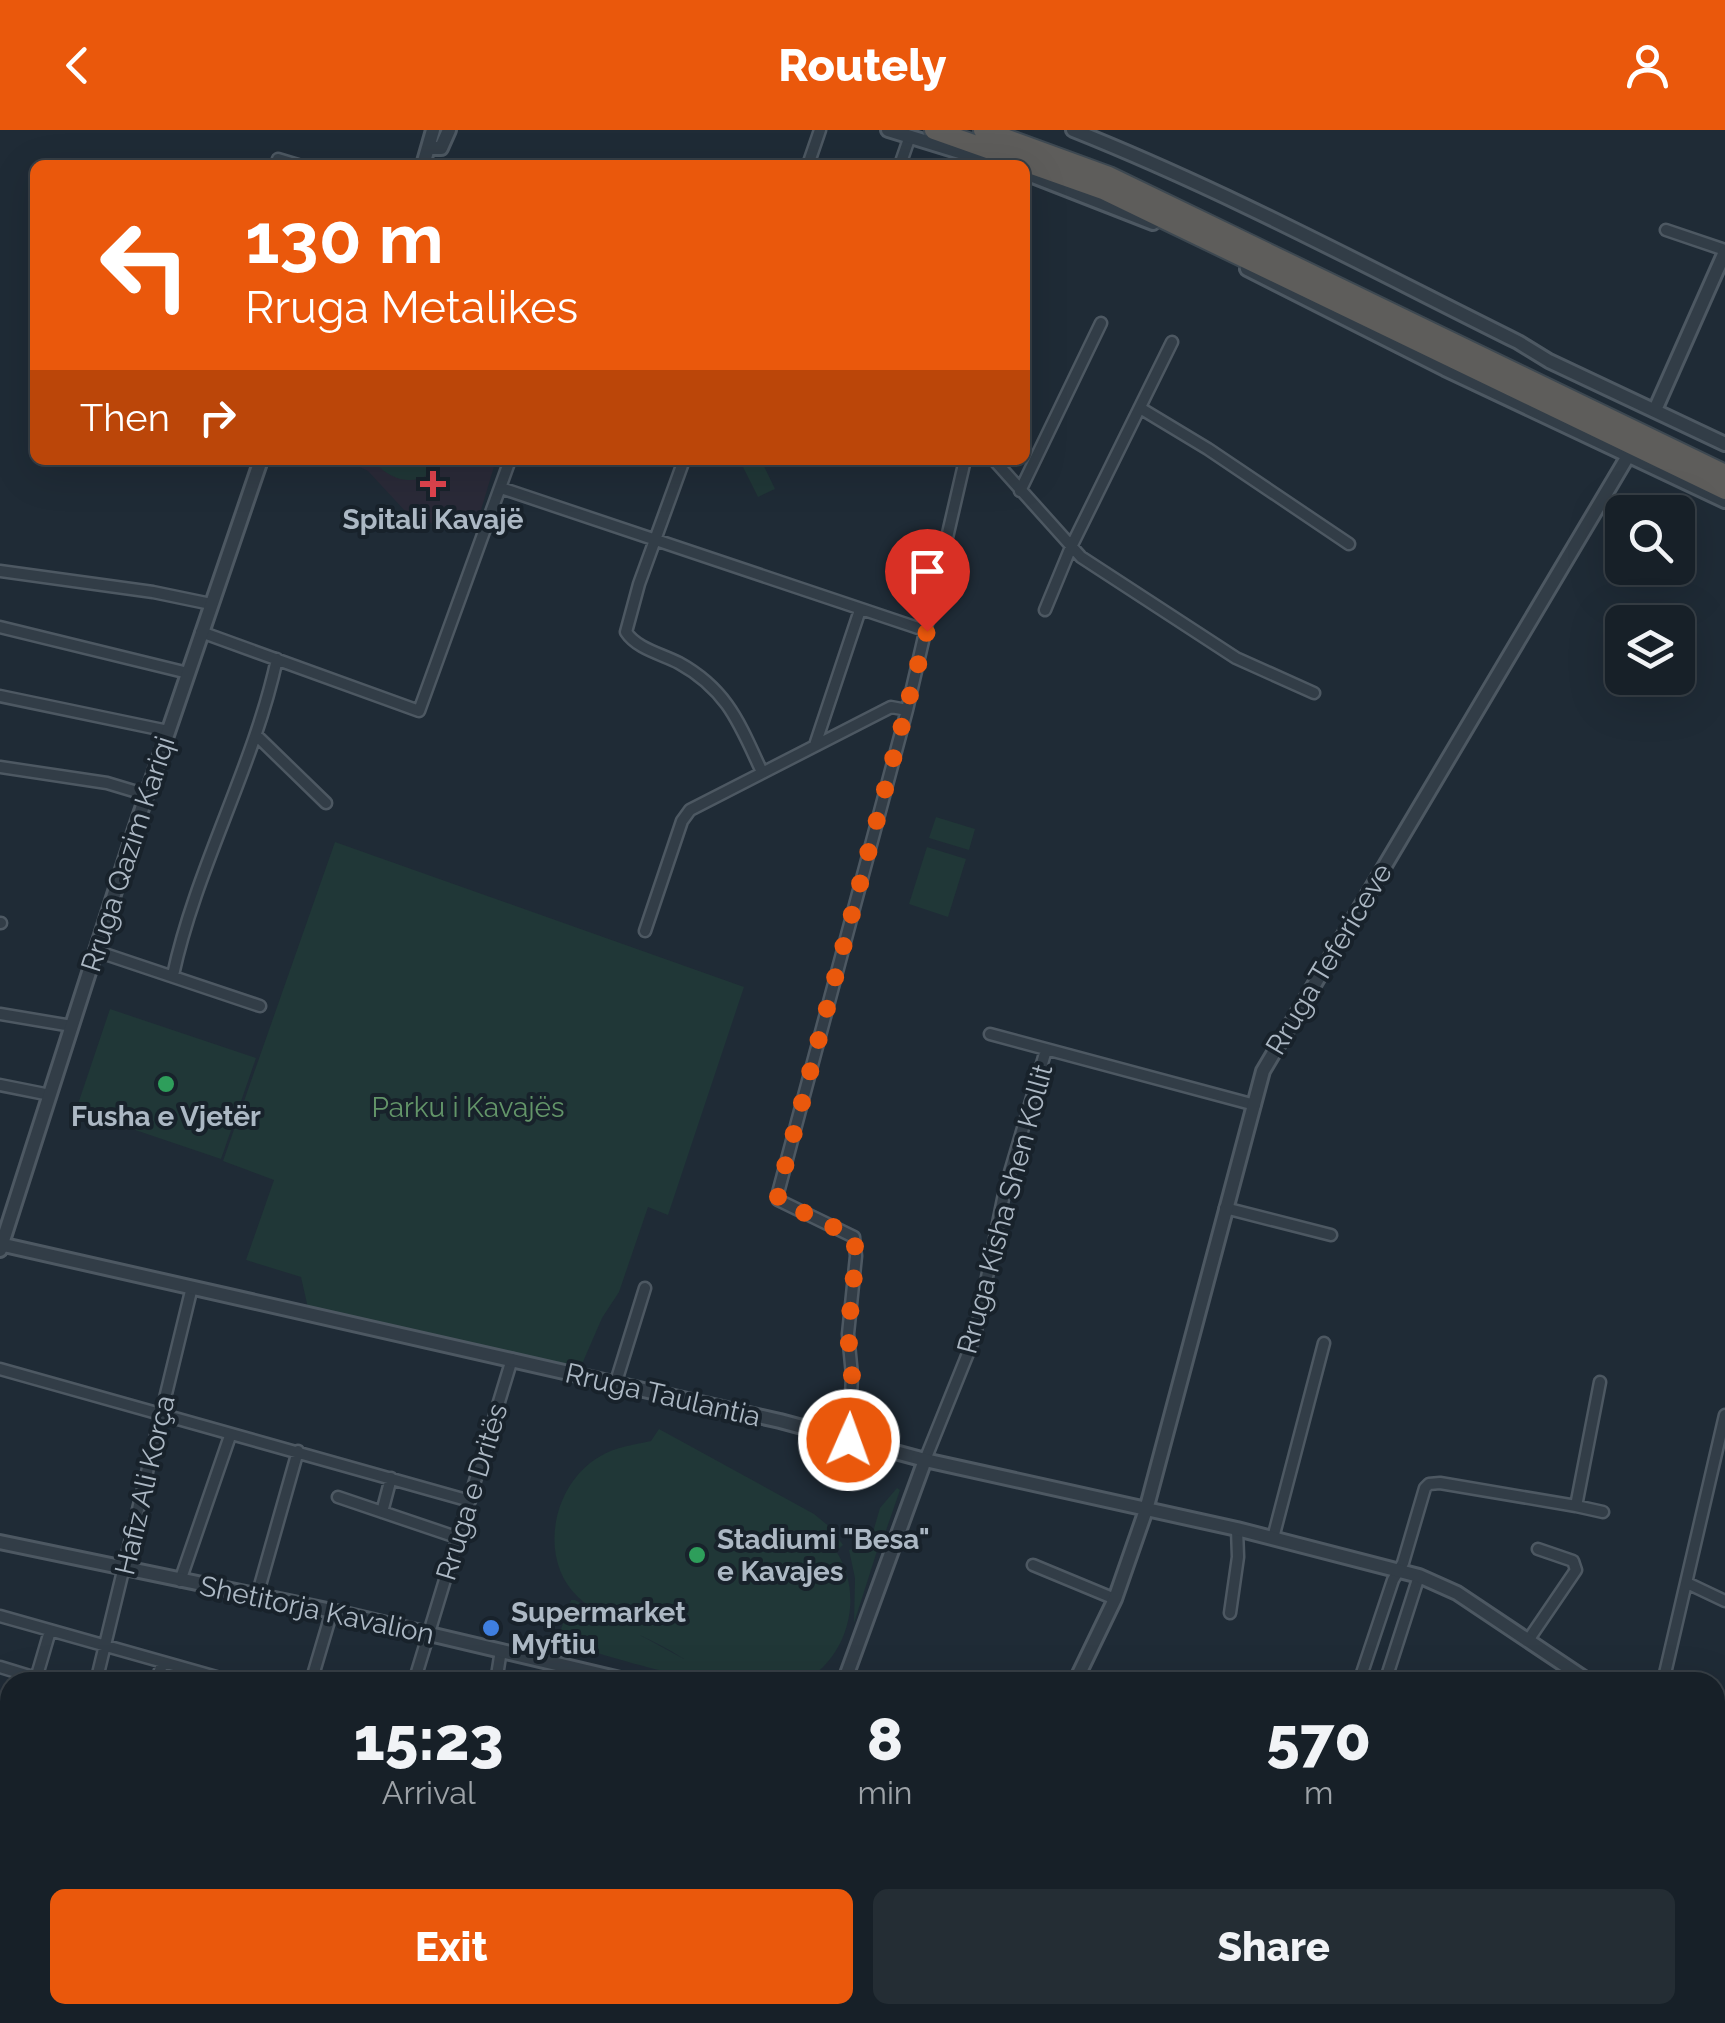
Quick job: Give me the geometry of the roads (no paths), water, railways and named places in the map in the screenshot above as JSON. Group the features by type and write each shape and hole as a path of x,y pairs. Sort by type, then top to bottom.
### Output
{"highway":[{"path":"934,130 1018,160"},
{"path":"983,130 1108,176 1725,474"},
{"path":"1030,164 1103,190 1725,490"}],"street":[{"path":"431,138 441,148 449,130"},
{"path":"810,160 820,130"},
{"path":"888,130 986,160"},
{"path":"1073,130 1279,221 1549,361 1725,444"},
{"path":"902,160 910,136"},
{"path":"1030,175 1155,224 1445,370 1725,501"},
{"path":"1655,410 1724,256 1666,230"},
{"path":"1020,490 1100,323"},
{"path":"1045,610 1071,548 1172,342"},
{"path":"1140,408 1349,544"},
{"name":"Rruga Tefericeve","path":"1081,1672 1115,1599 1146,1510 1255,1105 1256,1089 1271,1054 1628,456"},
{"name":"Rruga Qazim Kariqi","path":"1,1246 146,796 259,465"},
{"path":"201,632 418,711 508,465"},
{"path":"682,465 625,625 626,632 637,644 682,665 725,698 762,772"},
{"path":"849,1440 852,1374 848,1334 856,1256 854,1237 778,1200 778,1193 907,710 964,465"},
{"path":"998,465 1071,548 1092,565 1236,658 1314,693"},
{"path":"501,488 927,631"},
{"path":"0,571 211,604"},
{"path":"816,745 860,610"},
{"path":"0,627 188,673"},
{"path":"173,975 225,815 257,736 257,724 277,659"},
{"path":"0,696 168,731"},
{"path":"645,931 686,814 890,707 907,710"},
{"path":"257,736 326,803"},
{"path":"0,766 107,783 146,796"},
{"path":"96,951 260,1006"},
{"path":"0,1014 72,1026"},
{"path":"990,1034 1046,1050"},
{"name":"Rruga Kisha Shen Kollit","path":"848,1672 975,1336 1010,1172 1046,1050 1255,1105"},
{"path":"0,1086 50,1095"},
{"path":"1225,1208 1331,1234"},
{"name":"Rruga Taulantia","path":"1,1246 780,1421 925,1460 1237,1529 1399,1570 1457,1592 1529,1639 1568,1672"},
{"name":"Hafiz Ali Korça","path":"99,1672 192,1287"},
{"path":"615,1386 645,1288"},
{"path":"1274,1538 1324,1343"},
{"name":"Rruga e Dritës","path":"417,1672 512,1359"},
{"path":"0,1369 470,1501"},
{"path":"1576,1506 1600,1382"},
{"path":"1666,1672 1725,1415"},
{"path":"180,1581 230,1436"},
{"path":"256,1596 298,1451"},
{"path":"382,1512 391,1478"},
{"path":"1363,1672 1429,1484 1440,1482 1603,1512"},
{"path":"338,1497 459,1538"},
{"path":"1230,1613 1238,1558 1237,1529"},
{"name":"Shetitorja Kavalion","path":"0,1542 332,1611 592,1672"},
{"path":"1529,1639 1576,1570 1572,1560 1538,1549"},
{"path":"1033,1566 1115,1599"},
{"path":"1388,1672 1419,1576"},
{"path":"1687,1583 1725,1601"},
{"path":"315,1672 332,1611"},
{"path":"0,1616 198,1672"},
{"path":"38,1672 50,1631"},
{"path":"498,1672 501,1650"},
{"path":"160,1672 163,1662"}],"place":[{"name":"Spitali Kavajë","path":"433,484"},
{"name":"Fusha e Vjetër","path":"166,1084"},
{"name":"Stadiumi \"Besa\" e Kavajes","path":"697,1555"},
{"name":"Supermarket Myftiu","path":"491,1628"}],"park label":[{"name":"Parku i Kavajës","path":"468,1107"}]}
